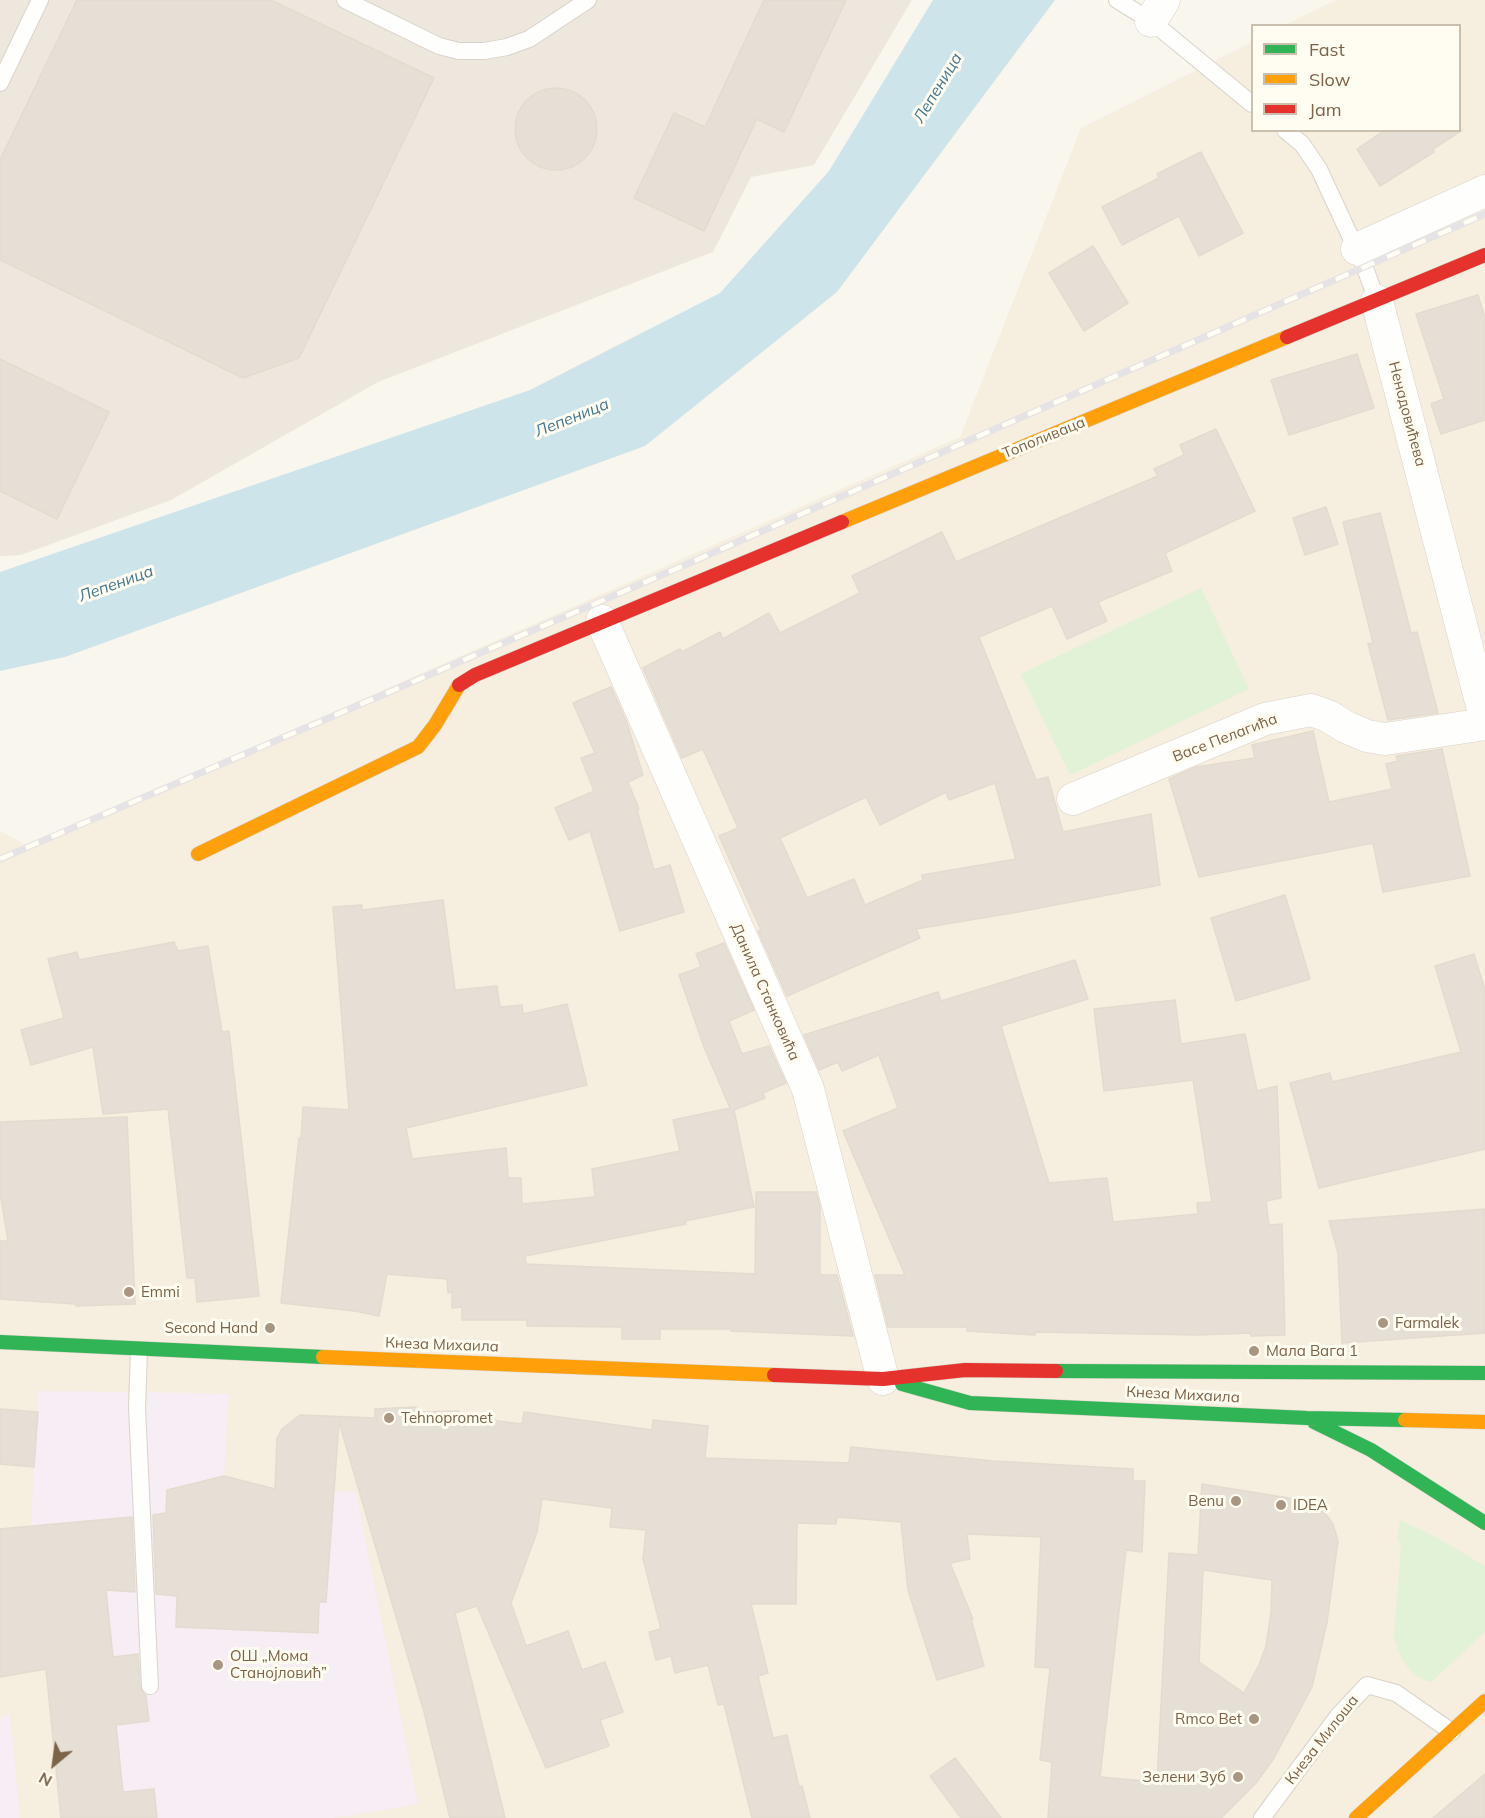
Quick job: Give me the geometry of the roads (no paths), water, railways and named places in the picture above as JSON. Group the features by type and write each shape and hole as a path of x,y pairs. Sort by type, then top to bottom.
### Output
{"main road":[{"name":"Тополиваца","path":"198,854 418,747 435,726 454,691 462,682 602,621 1485,255"},
{"name":"Кнеза Михаила","path":"0,1342 139,1350 883,1379 965,1370 1485,1373"},
{"name":"Кнеза Михаила","path":"883,1379 970,1403 1307,1418 1485,1422"},
{"path":"1307,1418 1371,1450 1485,1523"},
{"path":"1356,1818 1485,1701"}],"street":[{"path":"1357,249 1485,191"},
{"name":"Ненадовићева","path":"1377,301 1485,717"},
{"name":"Данила Станковића","path":"602,621 808,1089 883,1379"},
{"name":"Васе Пелагића","path":"1073,799 1265,719 1311,710 1368,736 1385,739 1485,724"}],"lane":[{"path":"0,83 40,0"},
{"path":"345,0 439,46 459,51 496,49 529,39 588,0"},
{"path":"1117,0 1150,11 1251,103"},
{"name":"Ненадовићева","path":"1287,132 1302,144 1319,169 1357,249 1377,301"},
{"path":"139,1350 137,1408 150,1686"},
{"name":"Кнеза Милоша","path":"1262,1818 1338,1716 1367,1685 1396,1693 1452,1732"}],"water":[{"name":"Лепеница","path":"933,0 1055,0 837,292 645,446 65,657 0,671 0,572 530,390 720,293 829,171"}],"railway":[{"path":"0,859 685,565 1485,214"}],"place":[{"name":"Emmi","path":"129,1292"},
{"name":"Farmalek","path":"1383,1323"},
{"name":"Second Hand","path":"270,1328"},
{"name":"Мала Вага 1","path":"1254,1351"},
{"name":"Tehnopromet","path":"389,1418"},
{"name":"Benu","path":"1236,1501"},
{"name":"IDEA","path":"1281,1505"},
{"name":"ОШ „Мома Станојловић”","path":"218,1665"},
{"name":"Rmco Bet","path":"1254,1719"},
{"name":"Зелени Зуб","path":"1238,1777"}]}
